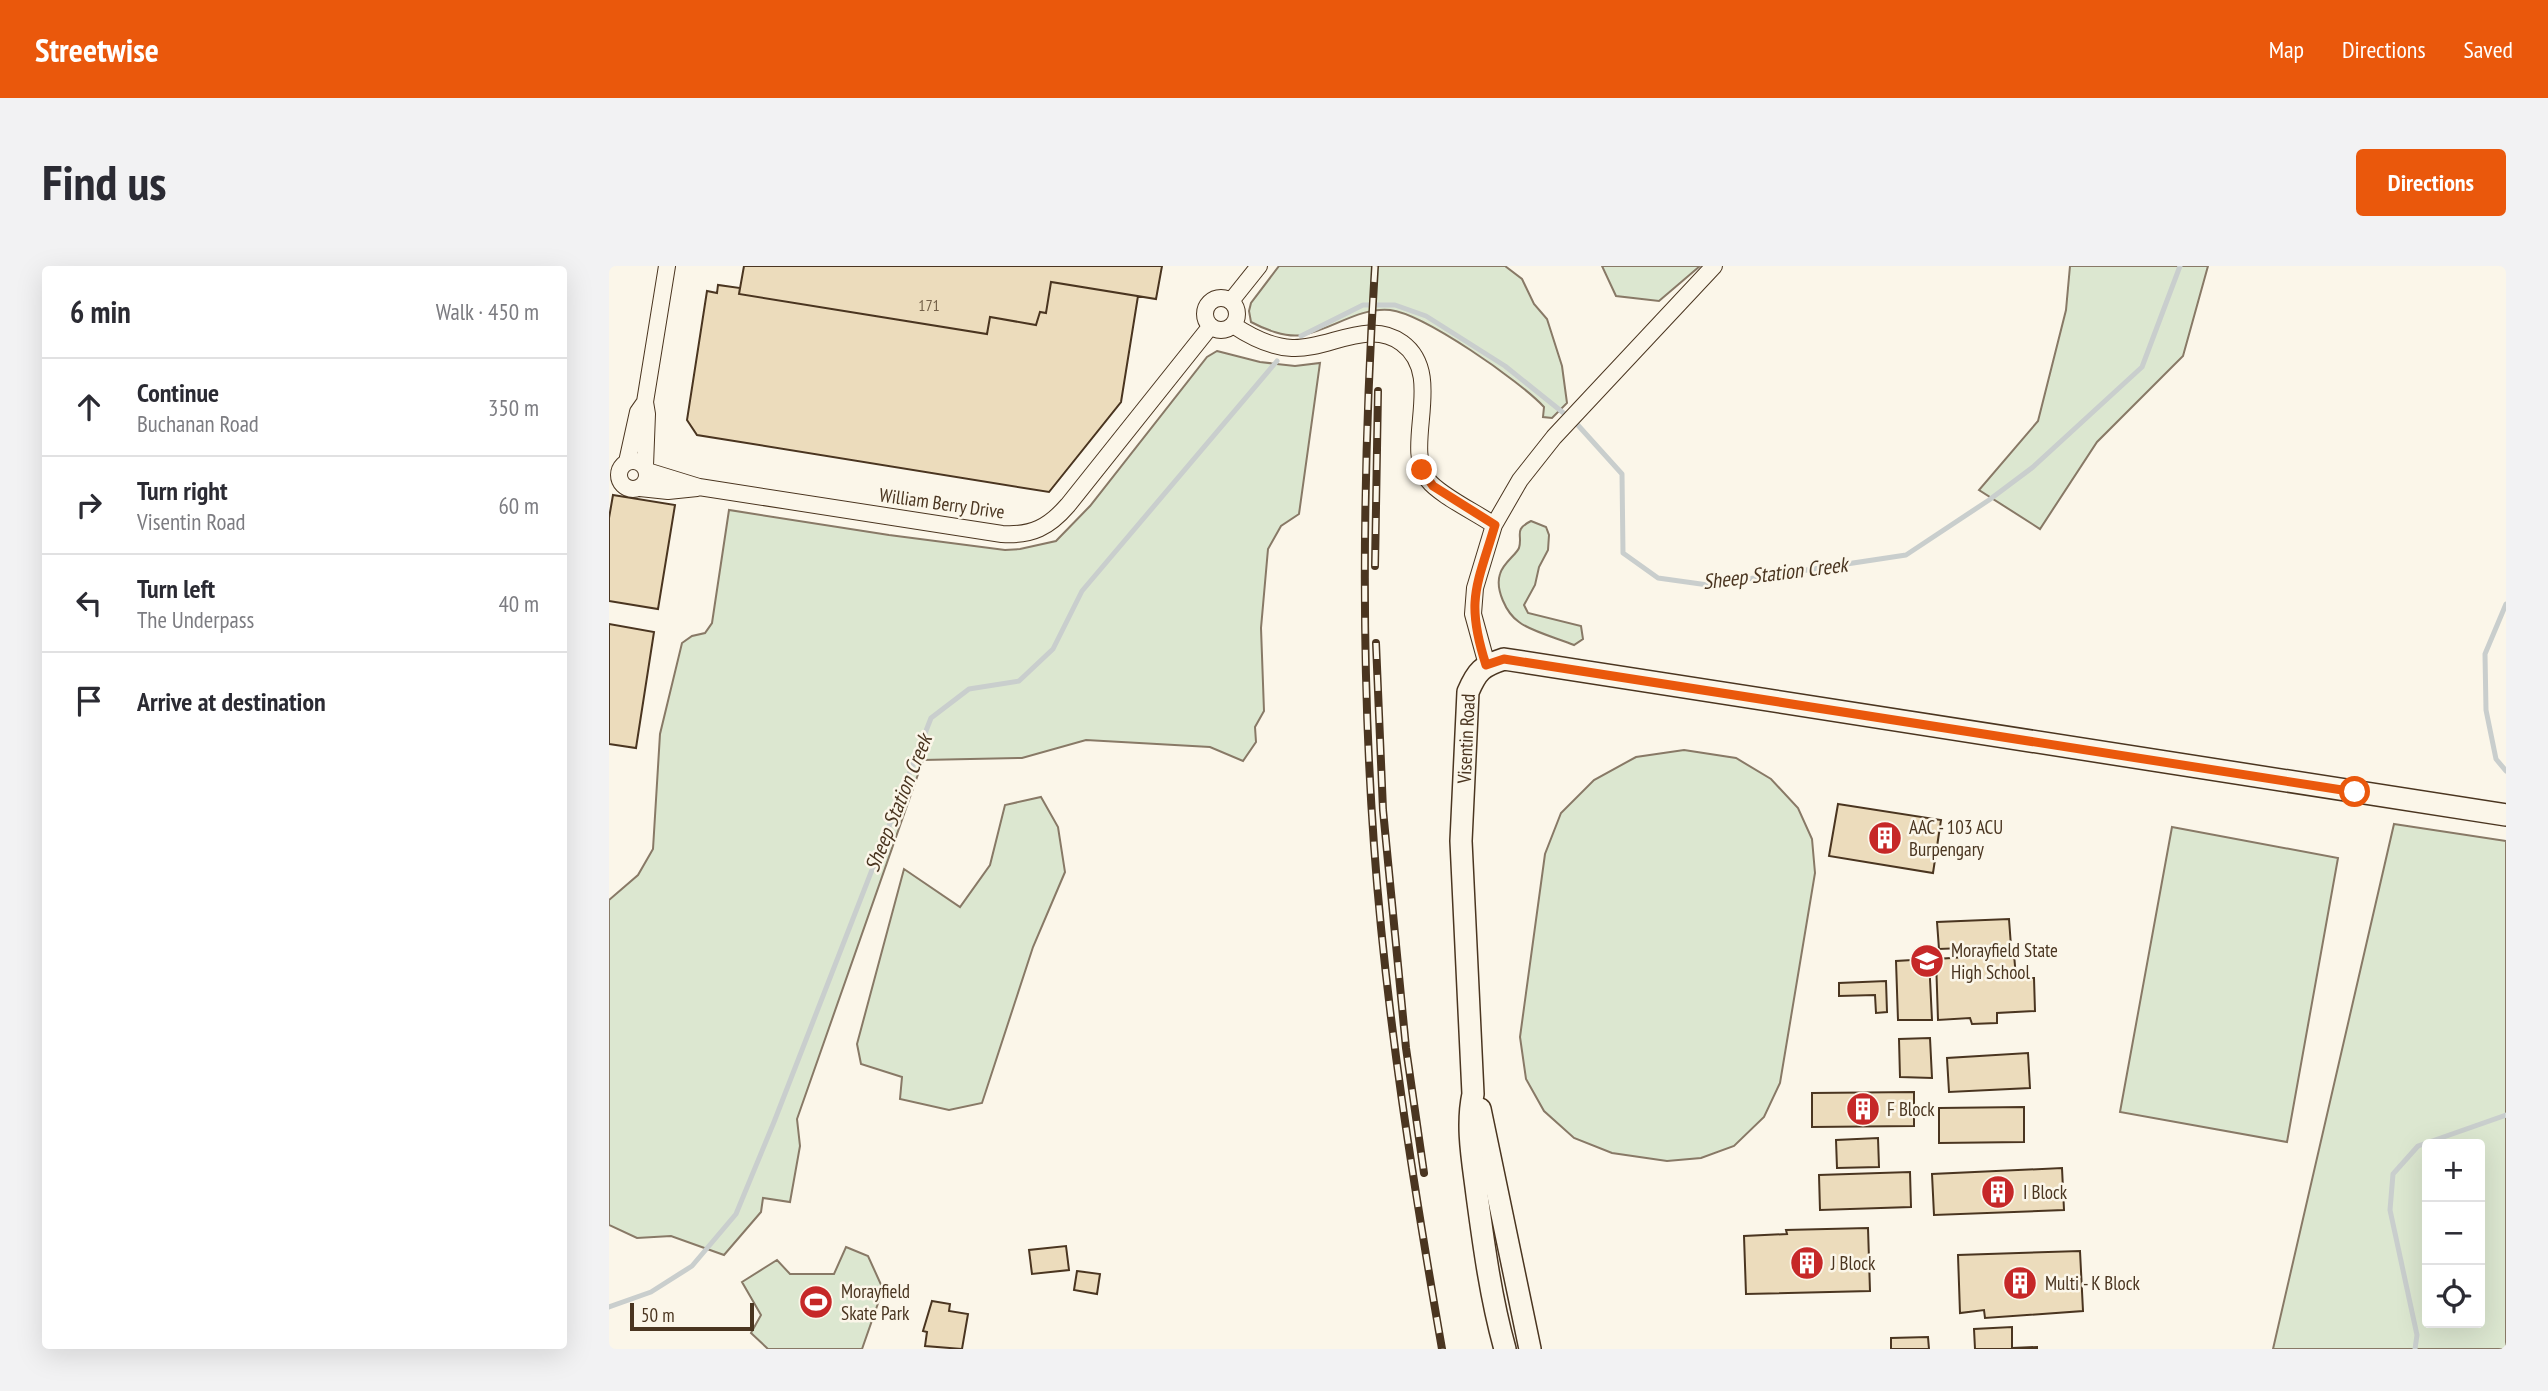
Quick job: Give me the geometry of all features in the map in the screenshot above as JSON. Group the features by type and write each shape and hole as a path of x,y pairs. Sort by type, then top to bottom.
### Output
{"main road":[{"path":"1486,665 1504,659 2506,815"},
{"name":"Visentin Road","path":"1486,665 1475,675 1468,692 1461,841 1473,1094 1469,1114 1493,1301 1505,1349"},
{"name":"Visentin Road","path":"1473,1094 1482,1113 1530,1349"}],"street":[{"path":"645,402 638,412 619,466 616,484 631,489 640,488 647,480 645,402 667,266"},
{"path":"1231,301 1259,266"},
{"path":"1486,665 1473,614 1475,588 1495,525 1520,480 1582,405 1714,266"},
{"path":"1222,298 1231,301 1237,310 1233,325 1224,330 1210,327 1204,313 1208,304 1222,298"},
{"path":"1233,325 1257,340 1291,348 1318,346 1371,333 1385,335 1401,342 1415,357 1422,376 1420,453 1425,476 1440,491 1495,525"},
{"name":"William Berry Drive","path":"646,468 699,487 1002,534 1033,532 1049,524 1068,505 1210,327"},
{"path":"619,466 637,461 646,468"},
{"name":"William Berry Drive","path":"640,488 651,491 680,491 699,487"}],"green space":[{"path":"1279,266 1505,266 1522,279 1534,304 1547,319 1562,366 1567,403 1552,418 1543,417 1544,407 1494,366 1425,323 1390,310 1356,315 1324,329 1296,336 1256,325 1251,322 1251,303"},
{"path":"1602,266 1700,266 1659,301 1616,296"},
{"path":"2070,266 2208,266 2183,356 2097,442 2040,529 1979,490 2038,421 2066,310"},
{"path":"1217,351 1260,362 1295,366 1320,363 1299,514 1281,526 1268,549 1261,628 1264,711 1255,727 1256,742 1243,761 1210,747 1086,740 1022,758 923,760 797,1119 800,1146 790,1202 763,1198 761,1212 724,1255 671,1236 637,1238 609,1225 609,900 638,875 653,849 660,734 682,643 692,636 705,633 712,623 729,510 1005,550 1056,541 1090,506 1207,357"},
{"path":"1531,521 1546,527 1549,535 1548,550 1524,605 1528,613 1581,626 1583,639 1574,645 1524,625 1514,618 1503,600 1499,587 1500,574 1519,548 1520,530"},
{"path":"1684,750 1736,758 1771,779 1798,808 1812,839 1815,873 1780,1083 1764,1117 1734,1146 1701,1158 1667,1161 1612,1153 1574,1138 1544,1111 1526,1079 1520,1037 1545,854 1561,813 1594,780 1636,757"},
{"path":"1041,797 1058,827 1065,872 1033,947 982,1103 949,1110 900,1099 902,1077 861,1064 857,1044 904,869 960,907 990,865 1005,805"},
{"path":"2394,824 2506,841 2506,1349 2273,1349"},
{"path":"2172,827 2338,858 2287,1142 2120,1112"},
{"name":"Morayfield Skate Park","path":"846,1247 868,1256 883,1289 862,1349 768,1349 751,1333 761,1315 742,1282 777,1260 790,1274 834,1274"}],"building":[{"path":"744,266 1162,266 1156,299 1051,282 1046,313 1040,312 1036,325 990,317 987,334 739,294"},
{"path":"1051,282 1138,296 1121,402 1049,492 697,435 687,420 707,291 717,293 718,285 740,288 739,294 987,334 990,317 1036,325 1040,312 1046,313"},
{"path":"613,495 675,505 658,609 609,601 609,518"},
{"path":"609,624 654,632 636,748 609,744"},
{"name":"AAC - 103 ACU Burpengary","path":"1838,804 1941,820 1933,873 1829,856"},
{"path":"2009,919 2011,946 1939,949 1937,922"},
{"path":"2014,954 2016,978 2034,978 2035,1011 1997,1013 1997,1023 1972,1024 1970,1018 1938,1020 1936,959"},
{"path":"1929,959 1932,1020 1898,1020 1896,961"},
{"path":"1886,981 1887,1012 1876,1013 1875,995 1839,996 1839,983"},
{"path":"1930,1038 1932,1078 1900,1077 1899,1039"},
{"path":"2028,1053 2030,1088 1949,1092 1947,1058"},
{"name":"F Block","path":"1914,1092 1914,1126 1812,1127 1812,1093"},
{"path":"2024,1107 2024,1142 1939,1143 1939,1108"},
{"path":"1878,1138 1879,1167 1837,1168 1836,1140"},
{"name":"I Block","path":"2062,1168 2064,1210 1934,1215 1932,1174"},
{"path":"1910,1172 1911,1207 1820,1210 1819,1175"},
{"name":"J Block","path":"1868,1228 1870,1291 1746,1294 1744,1236 1787,1234 1786,1230"},
{"path":"1066,1246 1069,1270 1032,1274 1029,1250"},
{"name":"Multi - K Block","path":"2080,1251 2083,1311 1985,1318 1984,1310 1960,1313 1958,1255"},
{"path":"1077,1271 1100,1274 1097,1294 1074,1290"},
{"path":"932,1301 950,1304 949,1311 968,1314 962,1349 925,1346 927,1332 923,1331"},
{"path":"2012,1327 2012,1348 2037,1349 1975,1349 1974,1329"},
{"path":"1928,1337 1929,1349 1891,1349 1891,1338"}],"waterway":[{"name":"Sheep Station Creek","path":"1301,336 1363,305 1395,305 1426,316 1505,366 1576,423 1622,474 1623,553 1658,578 1708,585 1906,555 1989,500 2033,467 2142,367 2180,266"},
{"name":"Sheep Station Creek","path":"609,1307 651,1292 692,1266 736,1214 931,718 969,689 1019,681 1053,649 1082,591 1277,361"},
{"path":"2506,604 2485,654 2486,710 2496,759 2506,771"},
{"path":"2415,1349 2417,1335 2390,1210 2393,1174 2418,1146 2506,1115"}],"railway":[{"path":"1375,266 1365,556 1367,700 1374,845 1402,1098 1442,1349"},
{"path":"1375,566 1378,391"},
{"path":"1376,643 1383,810 1406,1048 1424,1173"}],"place":[{"name":"AAC - 103 ACU Burpengary","path":"1885,838"},
{"name":"Morayfield State High School","path":"1927,961"},
{"name":"F Block","path":"1863,1109"},
{"name":"I Block","path":"1998,1192"},
{"name":"J Block","path":"1807,1263"},
{"name":"Multi - K Block","path":"2020,1283"},
{"name":"Morayfield Skate Park","path":"816,1302"}],"route":[{"path":"1422,470 1433,486 1495,525 1475,588 1473,614 1486,665 1504,659 2355,792"}]}
